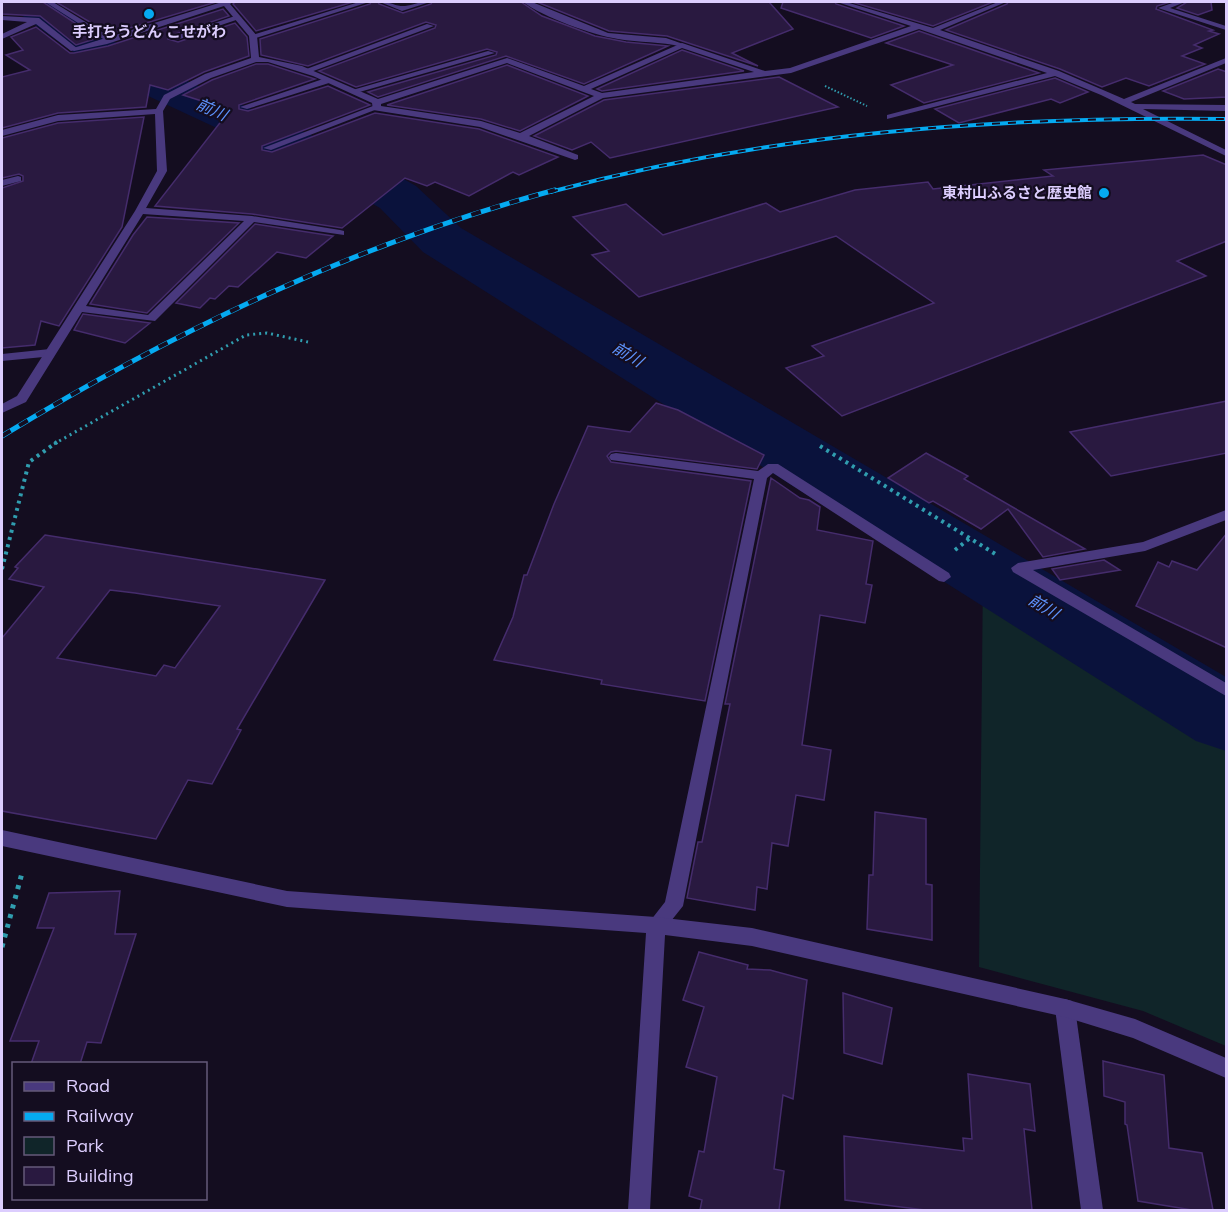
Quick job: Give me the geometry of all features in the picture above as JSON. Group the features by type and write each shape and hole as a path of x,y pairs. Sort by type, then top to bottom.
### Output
{"street":[{"path":"49,2 108,41"},
{"path":"2,18 36,20 74,49 108,41 227,2 253,36 255,59"},
{"path":"253,36 364,2"},
{"path":"384,2 402,9 426,2"},
{"path":"527,2 596,32 620,37 654,37 765,73"},
{"path":"840,2 919,26 1056,73 1128,104 1227,153"},
{"path":"932,31 1003,2"},
{"path":"1181,2 1162,8 1227,28"},
{"path":"174,38 238,18"},
{"path":"2,37 36,20"},
{"path":"305,71 430,26"},
{"path":"521,136 601,96 791,70 919,26"},
{"path":"583,90 682,45"},
{"path":"353,92 491,53"},
{"path":"2,410 22,399 162,171 159,111 167,97 183,87 255,59 268,58 305,71 376,105 481,124 521,136 575,157"},
{"path":"268,148 376,105 507,60 601,96"},
{"path":"1128,104 1227,60"},
{"path":"890,117 1056,73"},
{"path":"244,107 326,81"},
{"path":"1128,104 1227,108"},
{"path":"2,133 58,118 159,111"},
{"path":"1205,144 1227,144"},
{"path":"2,183 18,179"},
{"path":"140,210 252,219 340,232"},
{"path":"78,308 151,319 252,219"},
{"path":"2,358 50,353"},
{"path":"616,457 761,476"},
{"path":"639,1210 656,925 674,906 761,476 772,467 944,577"},
{"path":"1018,568 1145,546 1227,515"},
{"path":"1018,568 1227,690"},
{"path":"2,838 287,898 656,925 752,937 1065,1008 1135,1029 1227,1068"},
{"path":"1065,1008 1092,1210"}],"path":[{"path":"819,84 890,117"},
{"path":"2,569 29,462 45,449 246,335 267,333 308,342"},
{"path":"820,446 1018,568"},
{"path":"2,948 31,843"}],"green space":[{"path":"983,572 1226,718 1226,1046 1143,1011 979,967"}],"building":[{"path":"2,2 43,2 98,38 76,45 40,16 2,14"},
{"path":"56,2 216,2 110,34"},
{"path":"235,2 353,2 256,31 233,4"},
{"path":"371,2 378,2 403,13 432,2 521,2 542,16 595,36 668,46 584,84 506,56 378,97 368,92 496,55 497,52 487,49 356,87 319,71 435,28 436,25 426,22 308,66 261,55 260,39"},
{"path":"537,2 769,2 793,29 732,53 758,66 667,36 609,31"},
{"path":"783,2 835,2 904,26 871,38 781,8"},
{"path":"852,2 993,2 933,26"},
{"path":"1008,2 1170,2 1157,6 1156,9 1219,34 1194,45 1202,48 1182,56 1205,64 1149,86 1126,78 1102,87 1060,69 946,30"},
{"path":"1187,2 1211,2 1212,10 1198,15 1177,8"},
{"path":"223,9 229,16 169,36 168,39 178,42 235,23 247,37 249,56 204,72 168,90 150,85 146,107 58,113 2,128 2,77 30,70 6,55 23,50 11,37 36,27 70,53 74,53 108,46"},
{"path":"919,31 1039,73 924,103 891,85 953,65 886,43"},
{"path":"682,50 744,71 602,91 597,89"},
{"path":"256,64 268,64 315,79 239,105 239,109 248,111 328,86 370,105 262,146 262,150 272,152 375,113 479,129 558,157 519,175 513,172 469,196 435,182 427,186 405,178 342,228 252,214 155,206 230,110 183,95 212,80"},
{"path":"507,65 588,96 520,131 481,119 387,105"},
{"path":"1218,69 1227,72 1227,97 1184,99 1163,91"},
{"path":"779,77 838,107 610,158 591,142 572,150 534,136 604,100"},
{"path":"1055,78 1088,92 1060,103 1051,99 959,123 935,109"},
{"path":"144,117 122,227 59,326 41,321 35,345 2,348 2,188 23,181 23,176 19,174 2,178 2,138 58,123"},
{"path":"1203,155 1227,165 1227,241 1177,261 1206,276 842,416 786,368 824,356 812,346 934,303 836,236 639,297 592,255 609,251 573,217 626,204 663,235 766,203 780,212 855,190 928,182 933,189 1053,176 1044,170"},
{"path":"147,217 239,223 147,313 90,304 133,235"},
{"path":"255,224 333,236 306,258 277,252 238,287 229,286 215,299 210,298 200,308 176,303"},
{"path":"83,314 150,323 125,343 74,330"},
{"path":"1227,401 1227,453 1111,476 1070,432"},
{"path":"656,403 678,410 764,455 757,469 616,451 607,456 611,462 751,481 705,701 601,684 602,680 494,660 513,617 524,575 527,575 554,504 588,426 630,432"},
{"path":"926,453 968,476 964,479 1085,549 1043,557 1008,509 981,529 933,501 929,503 888,478"},
{"path":"771,478 800,498 809,500 820,507 817,530 873,541 866,584 872,585 865,623 820,615 802,745 831,750 824,800 796,795 788,846 772,843 767,889 757,887 755,910 687,898 698,842 702,842 730,704 725,704"},
{"path":"1227,533 1227,648 1136,606 1158,562 1169,567 1172,561 1197,570"},
{"path":"45,535 325,580 237,729 241,730 212,784 188,780 156,839 2,811 2,638 44,587 9,579 18,568 15,567","holes":["110,590 220,606 175,668 164,665 156,676 57,658"]},
{"path":"1104,560 1120,570 1060,580 1052,569"},
{"path":"875,812 926,819 926,884 932,885 932,940 867,929 869,875 873,875"},
{"path":"120,891 115,934 136,934 101,1043 87,1042 81,1062 32,1062 39,1041 10,1041 54,928 37,928 49,893"},
{"path":"699,952 748,965 747,969 770,970 807,980 793,1099 783,1095 774,1169 784,1171 779,1210 700,1210 702,1200 689,1196 699,1151 704,1152 717,1077 686,1067 704,1007 683,1000"},
{"path":"843,993 892,1008 882,1064 844,1053"},
{"path":"1103,1061 1164,1075 1169,1148 1202,1153 1213,1210 1192,1210 1138,1201 1127,1125 1125,1124 1125,1102 1104,1096"},
{"path":"968,1074 1030,1084 1035,1131 1024,1129 1032,1210 925,1210 845,1200 844,1136 964,1151 963,1138 972,1139"}],"waterway":[{"name":"前川","path":"28,2 98,50 162,86 359,175 398,197 442,240 1226,718"}],"railway":[{"path":"550,192 717,155 885,132 1055,121 1226,119"},
{"path":"2,436 134,360 270,293 410,236 482,211 555,190"}],"place":[{"name":"手打ちうどん こせがわ","path":"149,14"},
{"name":"東村山ふるさと歴史館","path":"1104,193"}]}
